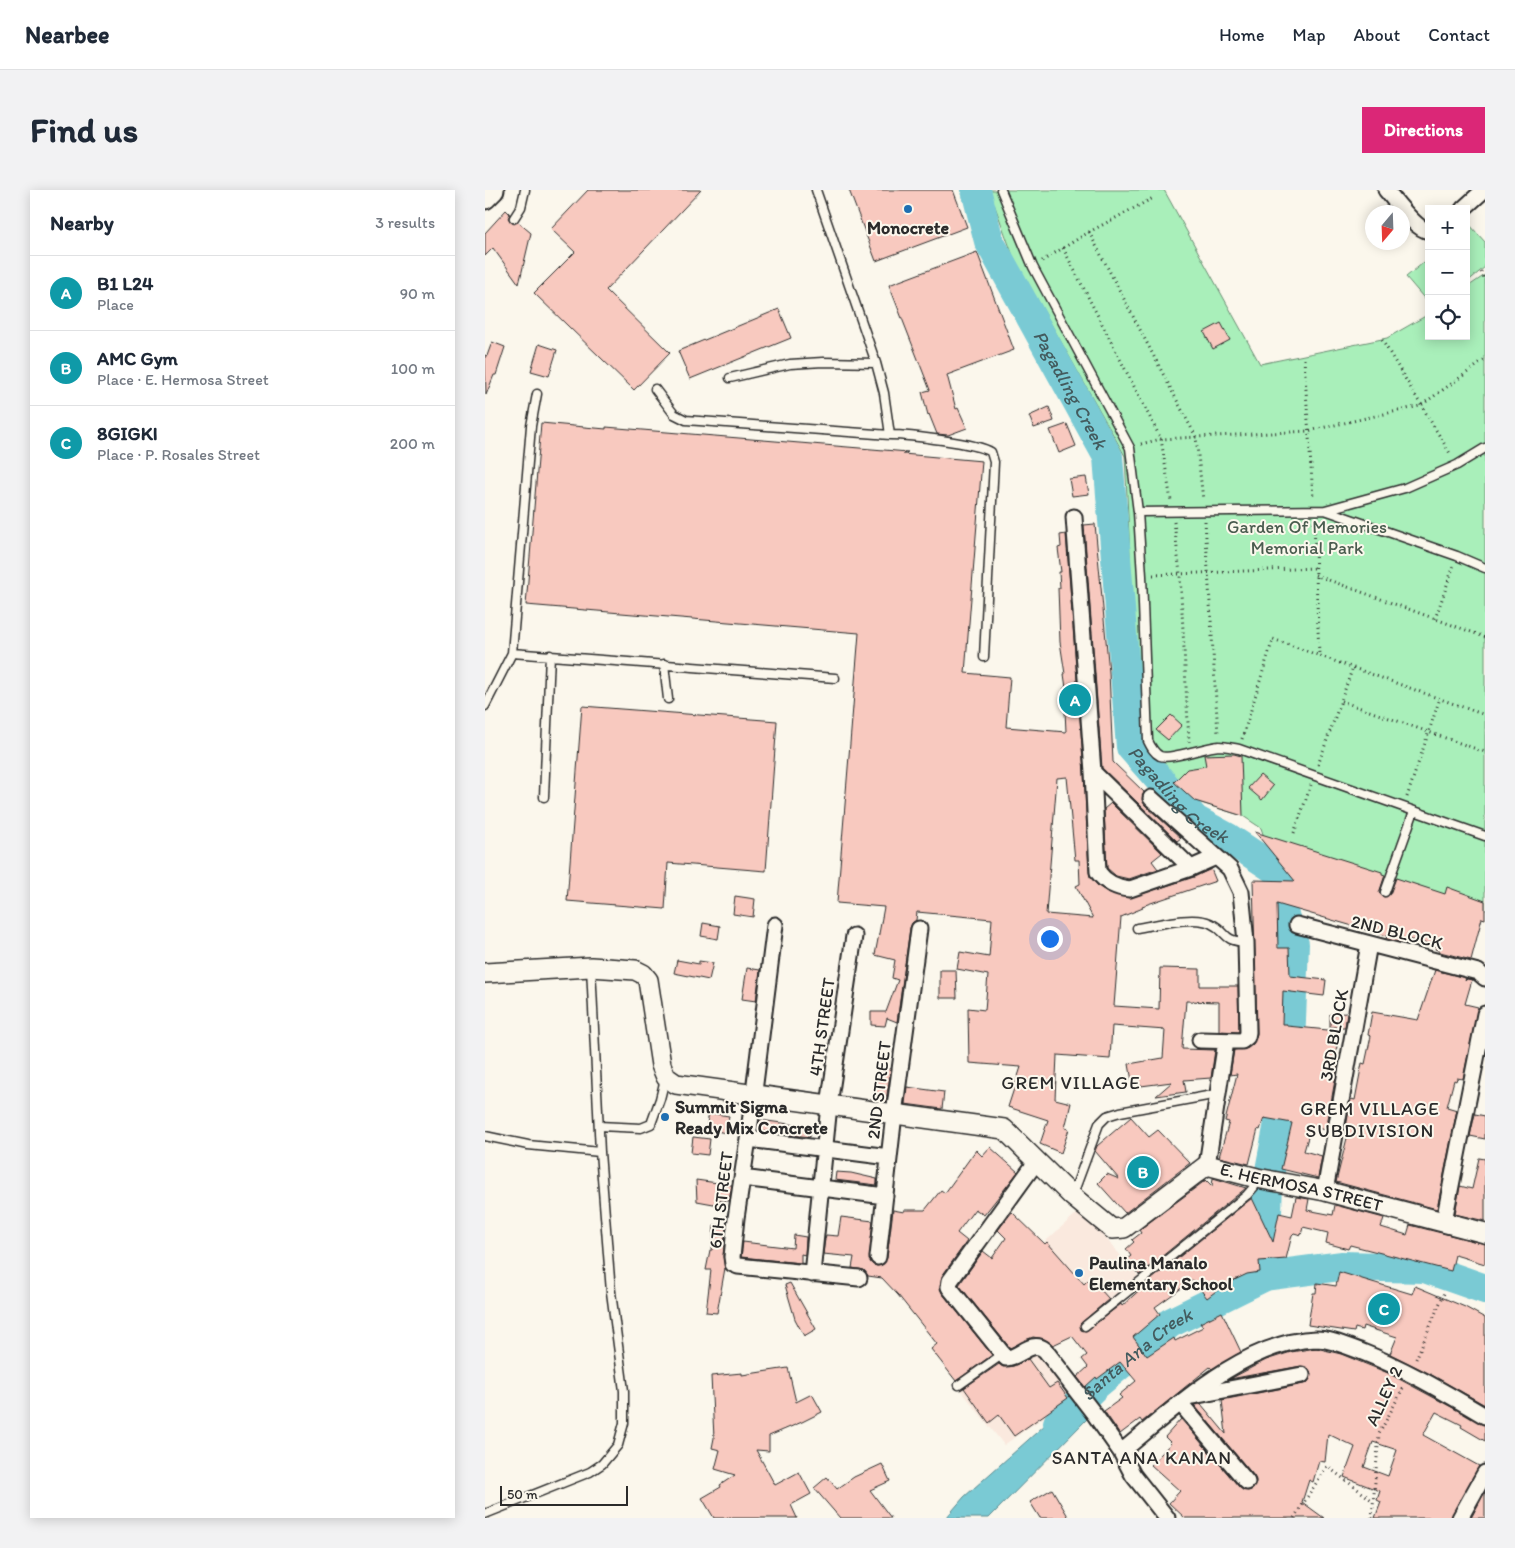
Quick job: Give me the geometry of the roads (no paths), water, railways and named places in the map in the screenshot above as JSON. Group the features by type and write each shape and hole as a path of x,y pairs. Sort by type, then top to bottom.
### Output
{"main road":[{"path":"485,198 493,190"}],"street":[{"path":"1386,190 1418,226 1425,231"},
{"path":"1467,205 1484,190"},
{"path":"1075,517 1098,872 1104,881 1121,888 1130,889 1191,868 1216,857"},
{"path":"1093,772 1191,868"},
{"path":"1151,798 1230,869 1241,892 1246,942 1247,1037 1242,1041 1200,1040"},
{"name":"6TH STREET","path":"775,925 734,1237 733,1264 859,1278"},
{"name":"2ND BLOCK","path":"1297,925 1478,972 1485,978"},
{"name":"2ND STREET","path":"878,1256 894,1114 919,929"},
{"name":"4TH STREET","path":"812,1274 829,1105 854,936"},
{"name":"3RD BLOCK","path":"1325,1191 1369,944"},
{"path":"485,973 591,967 635,970 643,974 648,980 661,1065 665,1077"},
{"path":"1444,1221 1478,1089 1485,1014"},
{"path":"1207,1165 1226,1042"},
{"name":"E. HERMOSA STREET","path":"665,1077 676,1084 1005,1130 1072,1196 1107,1226 1117,1229 1124,1228 1207,1165 1265,1180 1325,1191 1485,1233"},
{"path":"748,1139 889,1157"},
{"path":"1036,1162 948,1284 950,1289 1008,1359 1033,1346 1041,1347 1095,1415 1121,1452 1133,1475 1167,1518"},
{"path":"742,1178 885,1196"},
{"path":"1121,1452 1227,1369 1257,1353 1291,1343 1317,1339 1339,1343 1411,1373 1485,1416"},
{"path":"1185,1400 1302,1375"},
{"path":"1185,1400 1247,1482"},
{"path":"1460,1518 1485,1473"}],"lane":[{"path":"514,218 521,206 525,190"},
{"path":"816,190 876,363 890,435"},
{"path":"1001,190 1033,267 1130,448 1138,512 1142,576 1148,741 1153,750 1160,756 1168,757 1219,746 1239,749 1485,836"},
{"path":"730,378 789,364 823,362 876,363"},
{"path":"655,389 674,414 686,420 905,435 982,448 991,452 994,462 984,657"},
{"path":"485,706 512,653 531,426 537,394"},
{"path":"1138,512 1325,510 1405,488 1457,465 1485,448"},
{"path":"1325,510 1457,556 1485,568"},
{"path":"512,653 835,678"},
{"path":"544,797 549,656"},
{"path":"664,664 668,699"},
{"path":"1385,892 1414,811"},
{"path":"1137,928 1197,919 1211,923 1228,939 1234,942 1246,942"},
{"path":"485,1514 590,1472 602,1464 617,1446 624,1423 624,1391 611,1292 600,1152 591,967"},
{"path":"599,1126 641,1128 651,1124 661,1099 665,1077"},
{"path":"1072,1196 1099,1124 1107,1116 1218,1094"},
{"path":"485,1136 529,1145 600,1152"},
{"path":"1085,1326 1265,1180"},
{"path":"959,1385 1003,1354"}],"water":[{"path":"1073,1400 1088,1418 989,1518 946,1518 964,1497"}],"waterway":[{"name":"Pagadling Creek","path":"976,190 989,241 1108,457 1131,747 1195,820 1228,838 1281,873 1281,907 1294,944 1289,1070 1268,1181 1265,1276"},
{"name":"Santa Ana Creek","path":"1058,1423 1097,1384 1170,1323 1265,1276 1341,1266 1425,1268 1485,1289"}],"place":[{"name":"Monocrete","path":"908,209"},
{"name":"B1 L24","path":"1075,700"},
{"name":"Summit Sigma Ready Mix Concrete","path":"665,1117"},
{"name":"AMC Gym","path":"1143,1172"},
{"name":"Paulina Manalo Elementary School","path":"1079,1273"},
{"name":"8GIGKI","path":"1384,1309"}],"district":[{"name":"GREM VILLAGE","path":"1071,1082"},
{"name":"GREM VILLAGE SUBDIVISION","path":"1370,1119"},
{"name":"SANTA ANA KANAN","path":"1142,1457"}],"park label":[{"name":"Garden Of Memories Memorial Park","path":"1307,537"}]}
